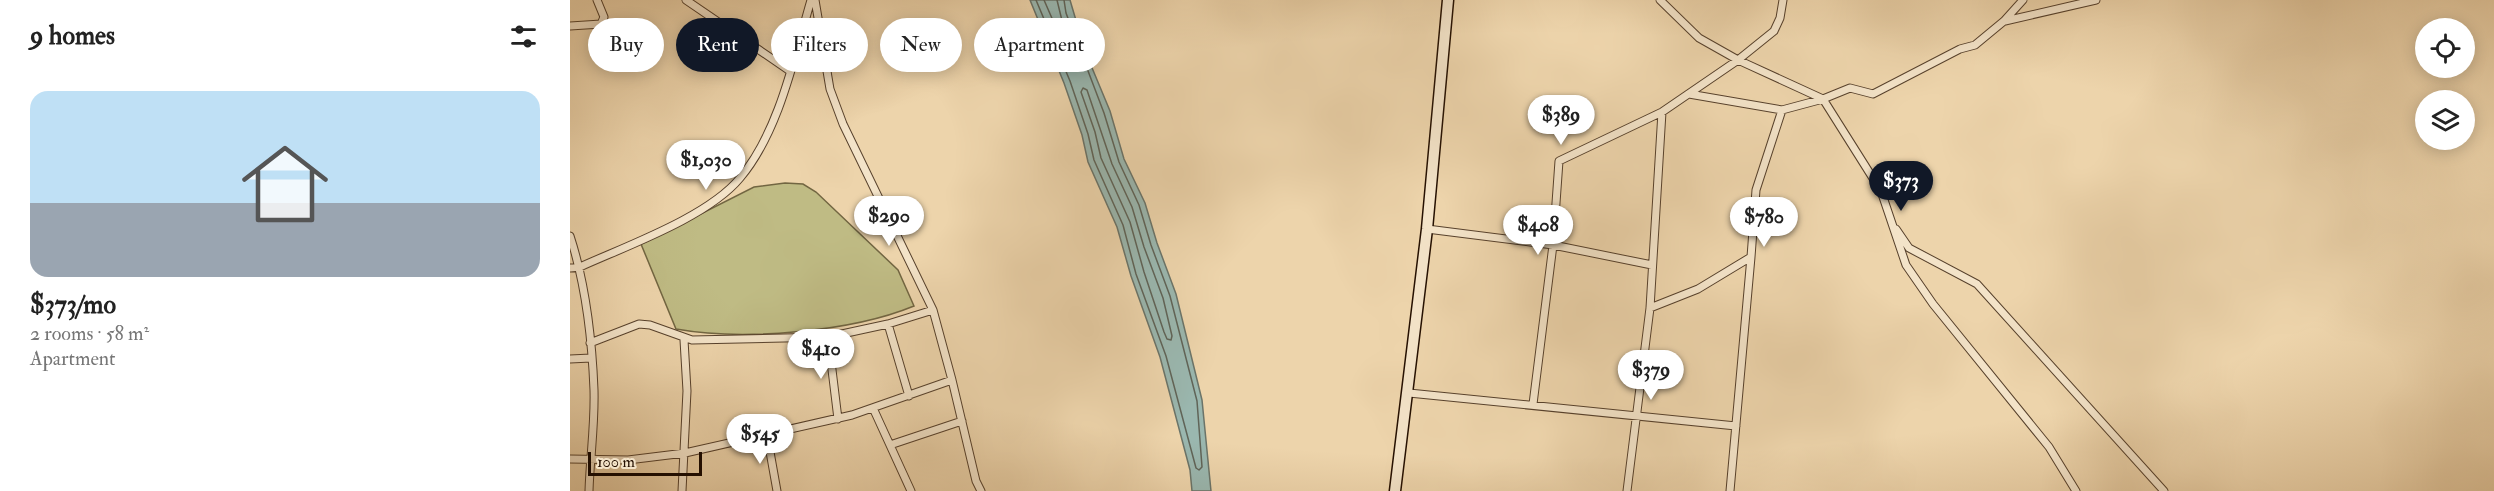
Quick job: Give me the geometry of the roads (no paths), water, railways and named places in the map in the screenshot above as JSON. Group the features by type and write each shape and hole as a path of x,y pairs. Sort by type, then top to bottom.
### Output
{"street":[{"path":"570,26 601,24 604,17 597,0"},
{"path":"686,0 771,58"},
{"path":"807,18 813,0"},
{"path":"813,0 830,89 843,124 933,310 976,481 980,489 970,491"},
{"path":"1395,491 1409,393 1427,229 1448,0"},
{"path":"1660,0 1699,38 1738,60 1823,99 1881,191 1906,265 1933,304 2049,447 2076,491"},
{"path":"1533,404 1552,245 1559,161 1662,112 1738,60 1774,31 1780,18 1783,0"},
{"path":"1689,94 1782,110 1823,99 1850,88 1873,94 1960,49 1976,45 2004,21 2023,0"},
{"path":"2004,21 2096,0"},
{"path":"570,268 580,267 694,213 716,200 739,180 764,140 790,72"},
{"path":"1730,491 1756,190 1782,110"},
{"path":"1627,491 1650,308 1662,112"},
{"path":"1891,221 1909,248 1977,284 2164,491"},
{"path":"1427,229 1552,245 1652,265"},
{"path":"570,236 580,267 594,392 589,491"},
{"path":"1650,308 1698,289 1751,257"},
{"path":"590,343 639,324 650,325 684,340 828,337 888,324 933,310"},
{"path":"888,324 909,396"},
{"path":"828,337 838,419"},
{"path":"682,491 687,391 684,340"},
{"path":"570,359 591,358"},
{"path":"570,459 628,460 685,453 838,419 952,380"},
{"path":"1409,393 1736,426"},
{"path":"873,408 911,491"},
{"path":"890,445 962,421"},
{"path":"767,435 777,491"}],"water":[{"path":"1030,0 1070,0 1075,18 1037,18"},
{"path":"1059,72 1094,72 1110,111 1124,159 1145,203 1176,294 1202,400 1211,491 1192,491 1190,470 1160,357 1131,276 1117,227 1088,162 1082,135"}]}
